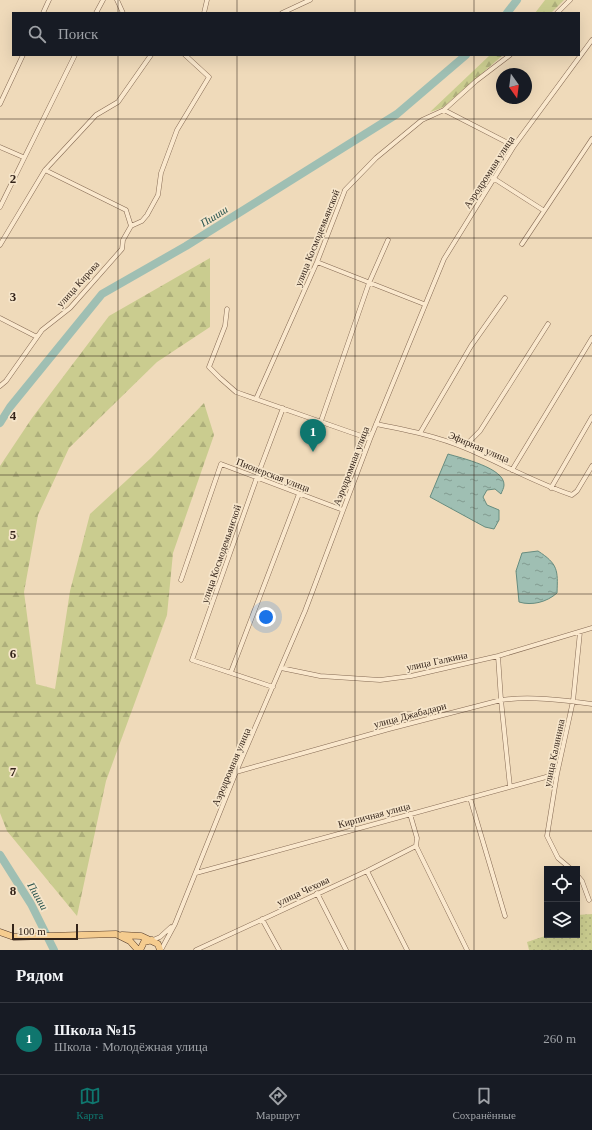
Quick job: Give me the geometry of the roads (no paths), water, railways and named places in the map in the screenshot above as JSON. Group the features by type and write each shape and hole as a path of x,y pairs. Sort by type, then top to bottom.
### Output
{"main road":[{"path":"0,932 14,937 84,934 141,936 153,940 158,944 160,950"},
{"path":"116,934 130,941 139,950 144,942 153,940"}],"street":[{"path":"43,12 49,0"},
{"path":"97,12 103,0"},
{"path":"117,0 123,12"},
{"path":"204,12 207,0"},
{"path":"284,12 310,0"},
{"path":"558,12 570,0"},
{"name":"Аэродромная улица","path":"160,950 175,924 236,772 305,611 370,439 424,304 444,259 514,146 592,40"},
{"path":"0,104 23,56"},
{"path":"0,207 20,169 23,157 74,56"},
{"path":"0,245 45,170 96,116 118,102 150,56"},
{"path":"45,170 126,210 131,226 142,221 158,195 161,173 177,130 208,77 186,56"},
{"name":"улица Космодемьянской","path":"256,399 317,262 345,190 376,158 422,120 444,110 476,81 509,56"},
{"path":"444,110 514,146"},
{"path":"522,244 543,210 592,139"},
{"path":"0,147 23,157"},
{"path":"493,178 543,210"},
{"name":"улица Кирова","path":"0,386 6,381 42,330 70,308 122,248 123,240 131,226"},
{"path":"321,421 369,284 388,240"},
{"path":"317,262 369,284 424,304"},
{"path":"420,433 471,346 505,298"},
{"path":"226,309 225,326 209,367 236,392 370,439"},
{"path":"0,318 37,337"},
{"path":"464,448 480,431 548,324"},
{"path":"512,470 592,338"},
{"name":"улица Космодемьянской","path":"231,672 192,660 283,408"},
{"path":"550,488 592,418"},
{"name":"Эфирная улица","path":"376,424 420,433 464,448 550,488 572,495 577,491 592,466"},
{"name":"Пионерская улица","path":"181,580 221,464 343,510"},
{"path":"273,687 231,672 299,494"},
{"name":"улица Галкина","path":"281,668 320,676 380,680 411,676 498,656 592,628"},
{"name":"улица Калинина","path":"567,866 558,858 547,836 557,774 574,701 580,632"},
{"path":"498,656 500,700 510,787"},
{"name":"улица Джабадари","path":"236,772 389,729 500,700 512,698 574,701 592,704"},
{"name":"Кирпичная улица","path":"196,873 557,774"},
{"path":"470,798 505,916"},
{"path":"410,814 417,838 416,846 467,950"},
{"name":"улица Чехова","path":"196,950 367,871 416,846"},
{"path":"367,871 407,950"},
{"path":"580,879 589,900"},
{"path":"317,894 346,950"},
{"path":"262,919 279,950"},
{"name":"Аэродромная улица","path":"153,940 160,937 175,924"},
{"path":"210,944 213,950"}],"water":[{"path":"448,454 472,461 490,469 498,474 502,479 504,486 501,494 495,489 487,490 483,497 487,505 499,510 499,520 494,529 485,527 430,497"},
{"path":"538,551 550,560 555,568 557,573 557,593 544,601 529,604 519,602 516,571 522,553"}],"waterway":[{"name":"Пшиш","path":"508,12 517,0"},
{"name":"Пшиш","path":"0,423 10,407 102,294 186,246 397,114 465,56"},
{"name":"Пшиш","path":"0,855 31,904 54,950"}],"place":[{"name":"Школа №15","path":"313,452"}]}
